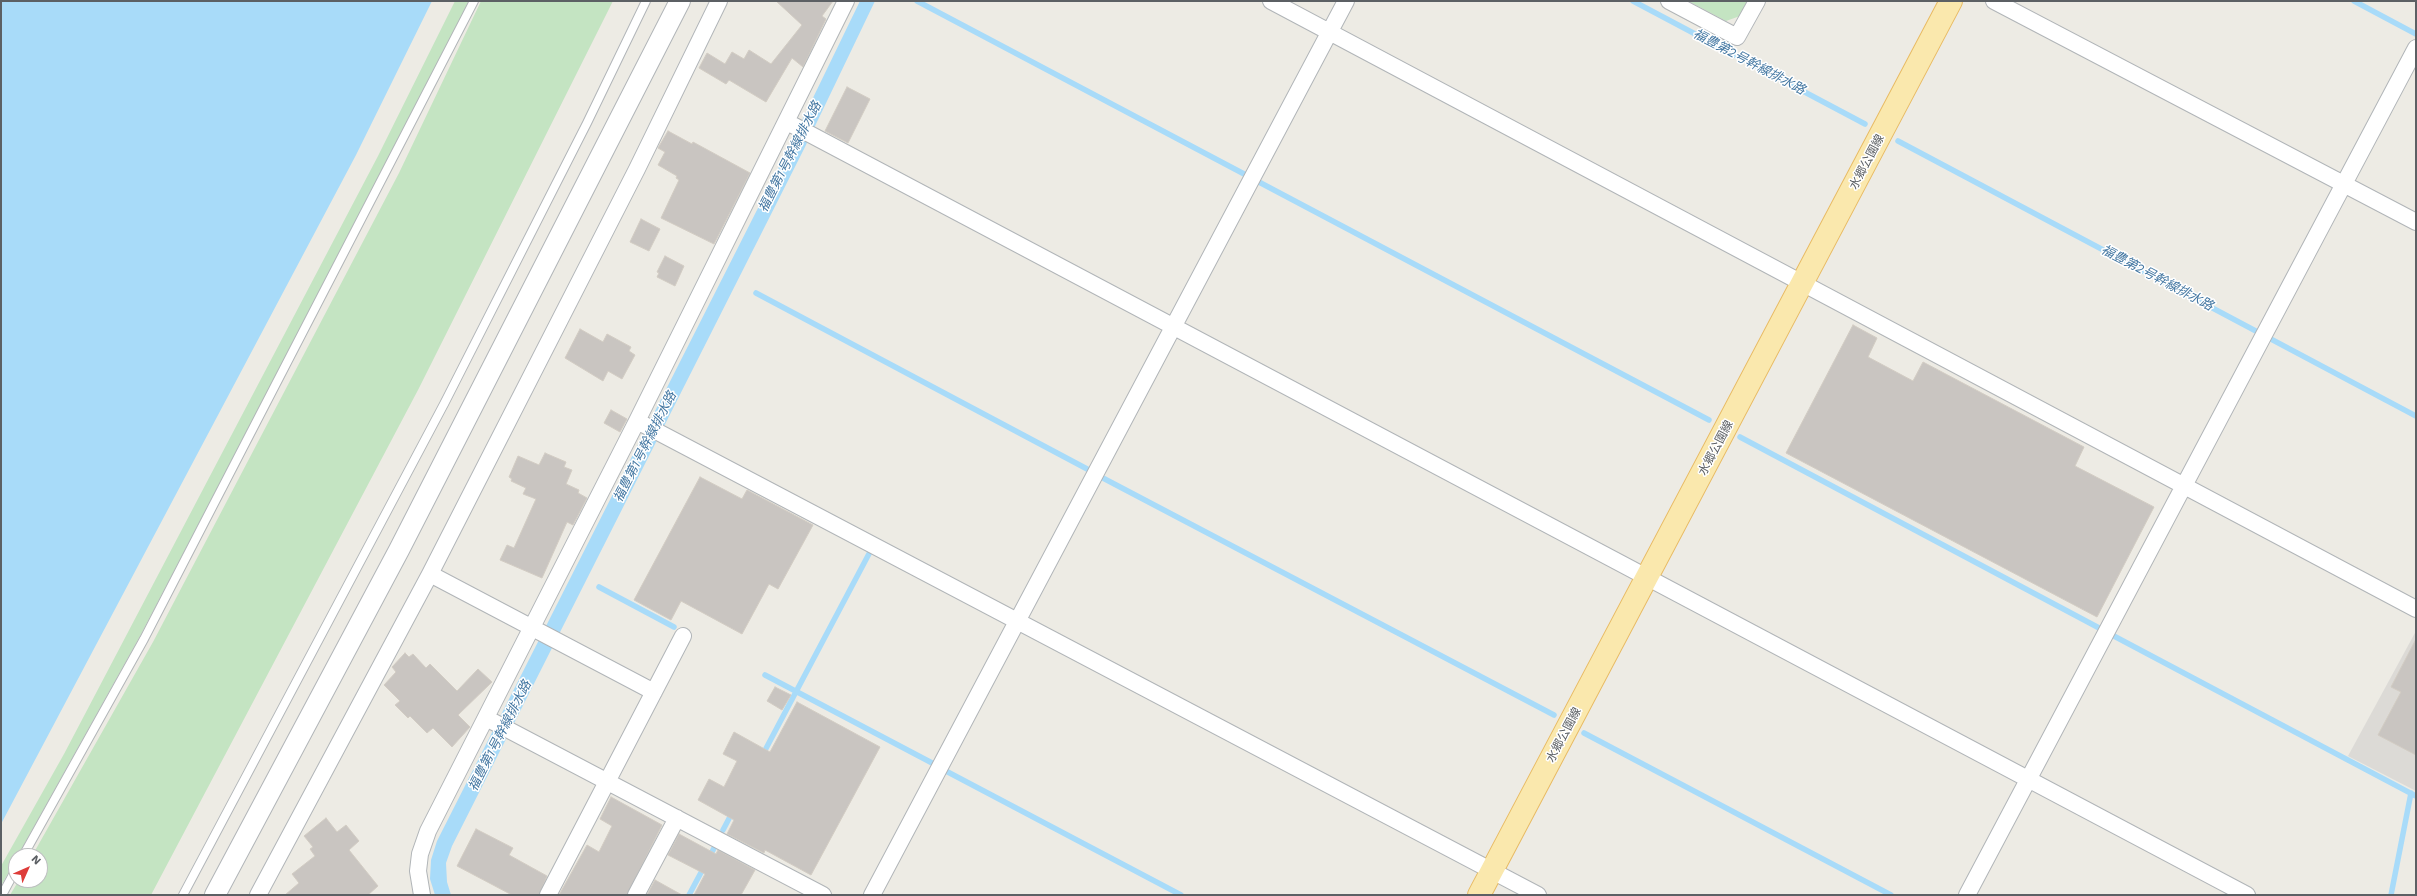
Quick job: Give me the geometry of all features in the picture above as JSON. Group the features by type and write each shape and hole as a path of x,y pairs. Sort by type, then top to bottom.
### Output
{"main road":[{"name":"水郷公園線","path":"1479,895 1951,1"}],"street":[{"path":"215,895 403,544 680,1"},
{"path":"258,895 430,574 637,169 719,1"},
{"path":"422,895 418,871 420,854 428,831 489,719 640,423 789,123 846,1"},
{"path":"1271,1 1802,284 2416,608"},
{"path":"872,895 1346,1"},
{"path":"1669,1 1737,37 1757,1"},
{"path":"1994,1 2416,222"},
{"path":"1967,895 2416,48"},
{"path":"789,123 2247,895"},
{"path":"640,423 1538,895"},
{"path":"430,574 654,692"},
{"path":"548,895 683,636"},
{"path":"489,719 823,895"},
{"path":"636,895 677,818"}],"lane":[{"path":"27,848 148,632 474,1"},
{"path":"183,895 444,404 583,130 646,1"},
{"path":"2,895 8,884"}],"shaded area":[{"path":"2416,631 2416,791 2348,756"}],"green space":[{"path":"455,1 469,1 384,170 139,638 22,848 11,848 64,754 378,156"},
{"path":"481,1 613,1 418,390 151,895 10,895 14,888 48,888 48,848 37,848 153,642 399,173"},
{"path":"1688,1 1747,1 1740,16 1726,21"},
{"path":"8,854 8,873 1,886 1,866"}],"water":[{"path":"1,1 432,1 356,155 1,824"},
{"name":"福豊第1号幹線排水路","path":"860,1 875,1 804,149 452,846 446,863 447,882 451,895 435,895 430,879 431,860 437,841 793,139"}],"building":[{"path":"776,1 833,1 822,16 826,19 803,67 792,58 766,102 729,80 726,84 699,68 707,53 725,64 732,52 744,59 749,50 771,64 802,25"},
{"path":"847,87 870,99 848,143 825,131"},
{"path":"668,131 692,144 693,142 750,173 714,244 661,218 679,180 676,178 677,176 658,165 665,152 658,148"},
{"path":"641,219 660,229 649,251 630,242"},
{"path":"665,256 684,266 675,286 657,277 659,273 657,272"},
{"path":"1853,325 1877,338 1868,357 1913,381 1923,362 2084,447 2075,466 2154,507 2097,617 1786,453"},
{"path":"580,329 603,342 607,334 631,347 629,351 635,355 622,379 608,371 603,381 565,358"},
{"path":"611,410 627,419 620,432 604,423"},
{"path":"545,453 566,462 564,467 572,470 566,484 579,490 578,493 587,498 573,525 567,522 542,578 500,560 507,545 514,548 536,499 523,494 526,488 511,481 512,479 509,477 518,456 539,465"},
{"path":"700,477 742,499 747,490 813,525 778,589 769,584 742,634 681,601 671,620 634,600"},
{"path":"2416,639 2416,755 2378,735 2401,692 2391,687"},
{"path":"405,653 409,657 413,654 426,668 430,664 457,691 478,669 492,682 458,715 470,727 452,747 433,728 427,733 410,716 408,718 395,705 400,701 384,685 396,672 392,667"},
{"path":"775,687 791,695 782,710 767,701"},
{"path":"797,702 880,747 811,875 765,850 764,853 727,834 734,820 698,800 709,779 724,787 737,761 723,754 734,732 770,752"},
{"path":"611,797 662,825 627,895 559,895 587,845 599,852 612,826 600,819"},
{"path":"326,818 337,832 346,825 359,841 349,850 378,886 368,895 285,895 299,883 292,874 315,856 310,849 313,847 304,836"},
{"path":"476,829 513,848 509,855 547,876 539,895 512,895 457,866"},
{"path":"679,834 716,854 718,850 755,870 741,895 694,895 705,874 668,855"},
{"path":"655,880 682,895 647,895"}],"waterway":[{"path":"917,1 1246,175"},
{"name":"福豊第2号幹線排水路","path":"1633,1 1865,124"},
{"path":"2354,1 2416,34"},
{"name":"福豊第2号幹線排水路","path":"1898,141 2416,416"},
{"path":"1257,181 1709,420"},
{"path":"756,293 1089,470"},
{"path":"1740,437 2101,629"},
{"path":"1101,477 1554,715"},
{"path":"762,756 871,550"},
{"path":"599,587 674,627"},
{"path":"2112,635 2416,796"},
{"path":"765,675 934,764"},
{"path":"1584,733 1891,895"},
{"path":"944,770 1181,895"},
{"path":"2391,895 2411,793"},
{"path":"723,830 733,811"},
{"path":"709,858 714,848"},
{"path":"689,895 705,865"}]}
